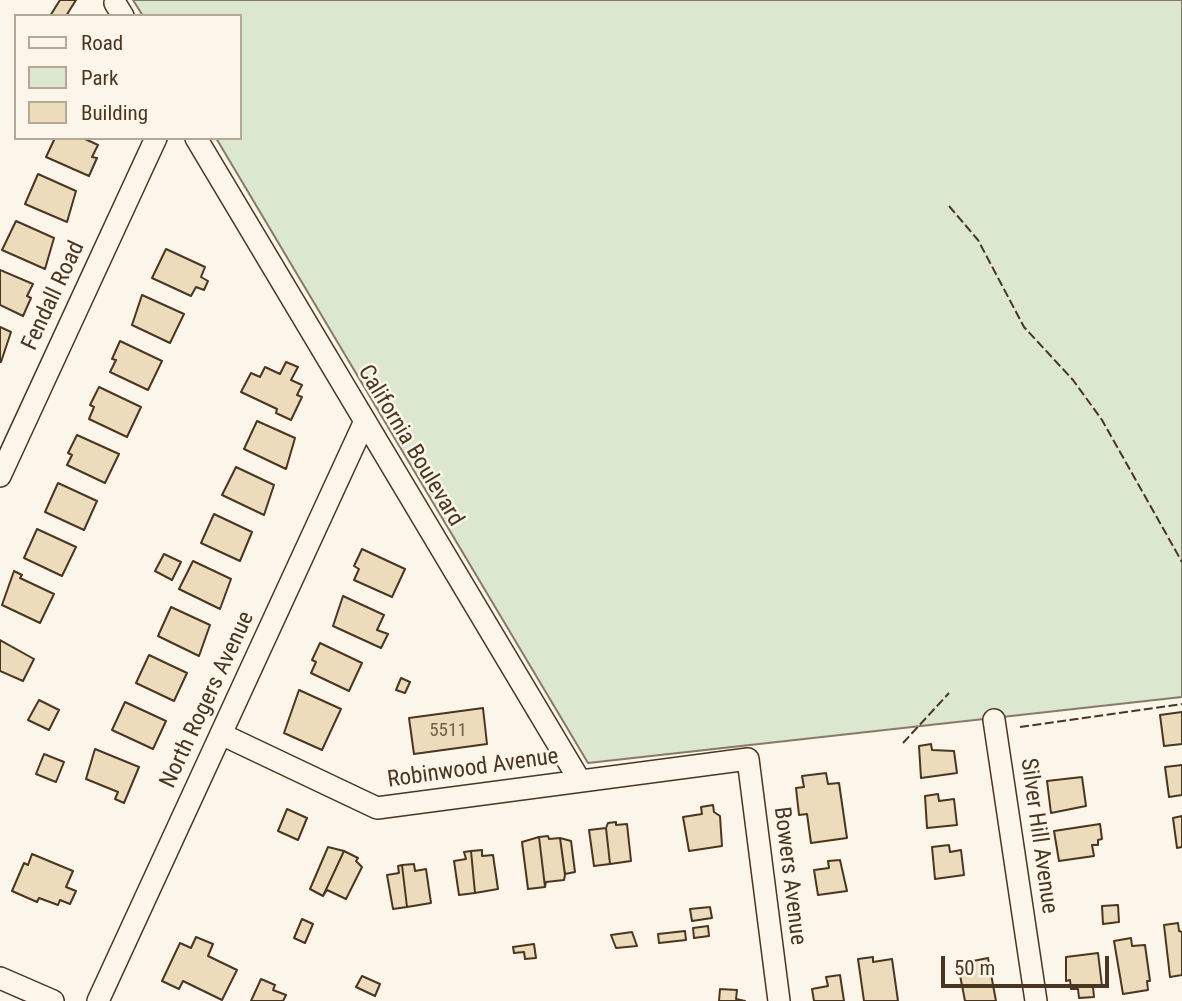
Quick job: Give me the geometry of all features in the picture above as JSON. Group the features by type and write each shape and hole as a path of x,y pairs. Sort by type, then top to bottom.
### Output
{"street":[{"name":"Fendall Road","path":"0,476 155,140"},
{"name":"California Boulevard","path":"197,140 580,781"},
{"name":"North Rogers Avenue","path":"97,1001 365,421"},
{"name":"Silver Hill Avenue","path":"994,720 1036,1001"},
{"name":"Robinwood Avenue","path":"221,734 377,808 748,758"},
{"name":"Bowers Avenue","path":"748,758 779,1001"},
{"path":"0,978 53,1001"}],"green space":[{"path":"133,0 1182,0 1182,697 588,763 217,140 242,140 242,14 142,14"}],"building":[{"path":"60,0 76,0 67,14 51,14"},
{"path":"54,140 87,140 98,145 92,157 97,158 89,176 46,157"},
{"path":"38,174 76,191 67,222 25,204"},
{"path":"16,221 54,238 45,269 2,250"},
{"path":"166,249 205,267 201,277 208,281 204,290 196,287 191,296 152,278"},
{"path":"0,270 33,284 27,296 31,298 23,316 0,305"},
{"path":"142,295 184,314 170,343 132,325"},
{"path":"0,327 11,332 1,362 0,362"},
{"path":"120,341 162,361 148,390 110,372"},
{"path":"286,362 298,367 291,380 302,385 297,395 302,397 291,420 276,413 277,409 241,392 251,373 260,377 265,367 280,374"},
{"path":"99,387 141,407 127,437 89,419 94,407 90,405"},
{"path":"257,421 295,438 286,469 244,449"},
{"path":"77,435 119,454 105,483 67,465 72,455 68,453"},
{"path":"236,467 274,485 264,515 222,495"},
{"path":"58,483 97,501 84,530 45,512"},
{"path":"214,514 252,532 240,561 201,543"},
{"path":"37,529 76,547 62,576 24,558"},
{"path":"362,549 405,569 392,597 354,580 359,569 354,566"},
{"path":"164,554 181,562 172,580 155,571"},
{"path":"193,561 231,579 220,609 179,589"},
{"path":"14,571 22,575 20,578 54,594 40,623 2,605"},
{"path":"343,596 384,615 377,630 388,634 381,648 333,626"},
{"path":"171,607 210,625 199,656 158,636"},
{"path":"0,640 34,659 23,681 0,671"},
{"path":"320,643 362,663 349,691 311,673 316,662 312,660"},
{"path":"149,655 187,673 174,701 136,683"},
{"path":"401,678 410,682 405,693 396,690"},
{"path":"299,690 341,709 322,750 284,733"},
{"path":"39,700 59,710 49,730 28,720"},
{"path":"125,702 166,721 153,749 112,730"},
{"path":"483,708 487,744 414,754 409,718"},
{"path":"1182,712 1182,744 1164,746 1160,715"},
{"path":"931,744 932,750 954,751 957,773 921,778 919,746"},
{"path":"95,749 139,767 124,803 115,799 118,792 86,779"},
{"path":"44,754 64,762 56,782 36,774"},
{"path":"1182,765 1182,795 1169,797 1165,767"},
{"path":"826,773 828,784 839,783 847,838 811,843 807,814 799,815 796,788 804,787 802,776"},
{"path":"1082,777 1086,806 1051,813 1047,781"},
{"path":"938,794 939,801 954,799 957,825 927,828 925,796"},
{"path":"713,805 714,812 720,816 722,846 689,851 683,817 702,814 701,807"},
{"path":"287,809 307,818 298,840 278,831"},
{"path":"1182,816 1182,847 1177,848 1173,818"},
{"path":"616,822 616,825 627,824 631,861 610,864 606,828 608,823"},
{"path":"1100,824 1102,839 1098,840 1098,845 1092,845 1094,856 1059,861 1054,831"},
{"path":"606,828 610,864 594,866 589,830"},
{"path":"548,836 549,839 560,838 565,875 564,880 546,882 545,887 539,837"},
{"path":"539,837 545,887 528,889 522,842"},
{"path":"560,838 571,841 575,872 565,874"},
{"path":"949,845 950,852 961,850 964,875 935,879 932,847"},
{"path":"328,847 344,851 323,896 310,889"},
{"path":"482,850 482,856 493,855 498,889 475,893 471,851"},
{"path":"344,851 358,858 356,861 362,867 346,899 327,890 323,896"},
{"path":"471,851 475,893 459,895 454,861 466,859 464,852"},
{"path":"32,854 73,871 66,887 76,891 70,904 60,900 58,905 39,898 37,902 12,891 24,863 28,865"},
{"path":"840,860 847,891 818,895 814,870 829,868 828,861"},
{"path":"414,864 415,871 426,869 431,903 407,907 402,865"},
{"path":"402,865 407,907 393,909 387,875 399,873 398,866"},
{"path":"1118,905 1119,922 1103,924 1102,906"},
{"path":"710,907 712,918 692,921 690,909"},
{"path":"302,919 313,924 305,943 294,938"},
{"path":"1178,923 1179,931 1182,932 1182,975 1170,977 1164,925"},
{"path":"708,926 709,936 694,938 693,928"},
{"path":"685,931 686,940 659,943 658,934"},
{"path":"632,932 637,946 616,948 611,935"},
{"path":"196,937 213,944 208,956 237,970 222,1000 183,981 179,989 162,981 180,943 191,948"},
{"path":"1131,938 1132,946 1145,945 1150,981 1147,981 1148,990 1123,994 1114,941"},
{"path":"534,944 536,958 525,959 524,952 514,953 513,947"},
{"path":"1098,953 1102,986 1093,987 1094,997 1079,998 1078,989 1071,989 1070,980 1066,981 1066,957"},
{"path":"873,957 873,962 892,959 898,1001 864,1001 858,959"},
{"path":"988,958 996,1001 965,1001 959,970 974,968 973,961"},
{"path":"840,975 844,1001 814,1001 812,989 828,986 826,977"},
{"path":"362,976 380,984 375,996 356,987"},
{"path":"261,979 275,985 273,990 286,995 283,1001 251,1001"},
{"path":"720,989 737,990 736,999 745,1001 719,1001"}],"fence":[{"path":"949,206 978,240 1024,327 1073,380 1102,420 1182,562"},
{"path":"903,743 949,693"},
{"path":"1020,727 1182,704"}]}
